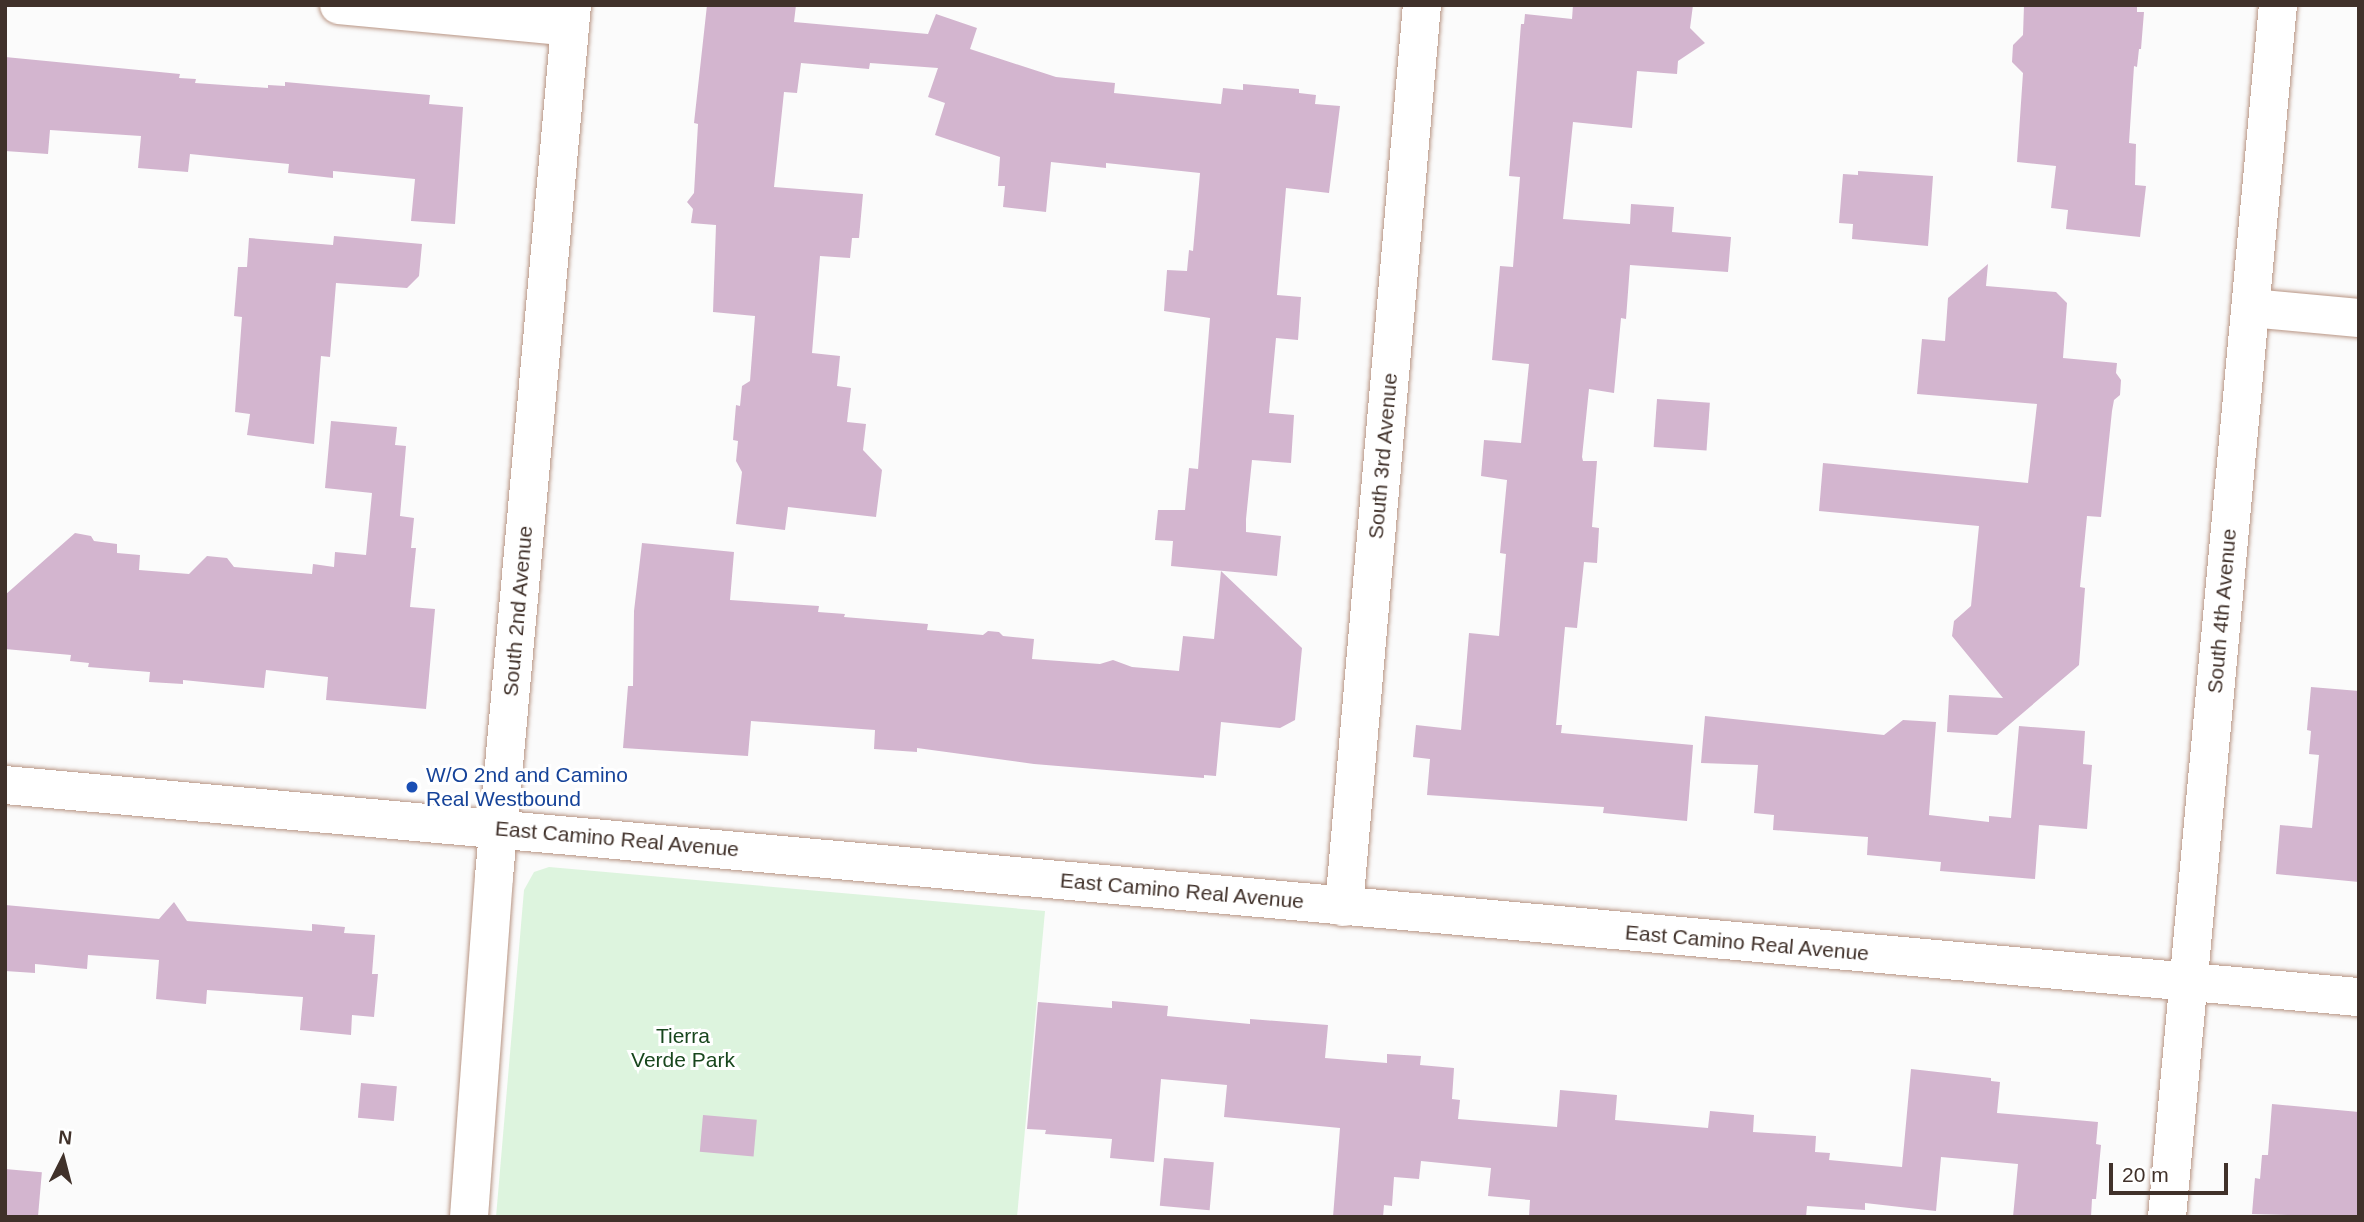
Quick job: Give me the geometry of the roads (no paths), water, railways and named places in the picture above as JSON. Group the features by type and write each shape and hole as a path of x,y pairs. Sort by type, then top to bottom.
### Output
{"street":[{"path":"339,5 571,16"},
{"name":"South 3rd Avenue","path":"1344,906 1422,5"},
{"name":"South 4th Avenue","path":"2167,1217 2278,5"},
{"name":"South 2nd Avenue","path":"470,1217 499,828 571,16"},
{"path":"2251,308 2359,318"},
{"name":"East Camino Real Avenue","path":"5,785 2359,997"}],"place":[{"name":"W/O 2nd and Camino Real Westbound","path":"412,787"}],"park label":[{"name":"Tierra Verde Park","path":"683,1048"}]}
